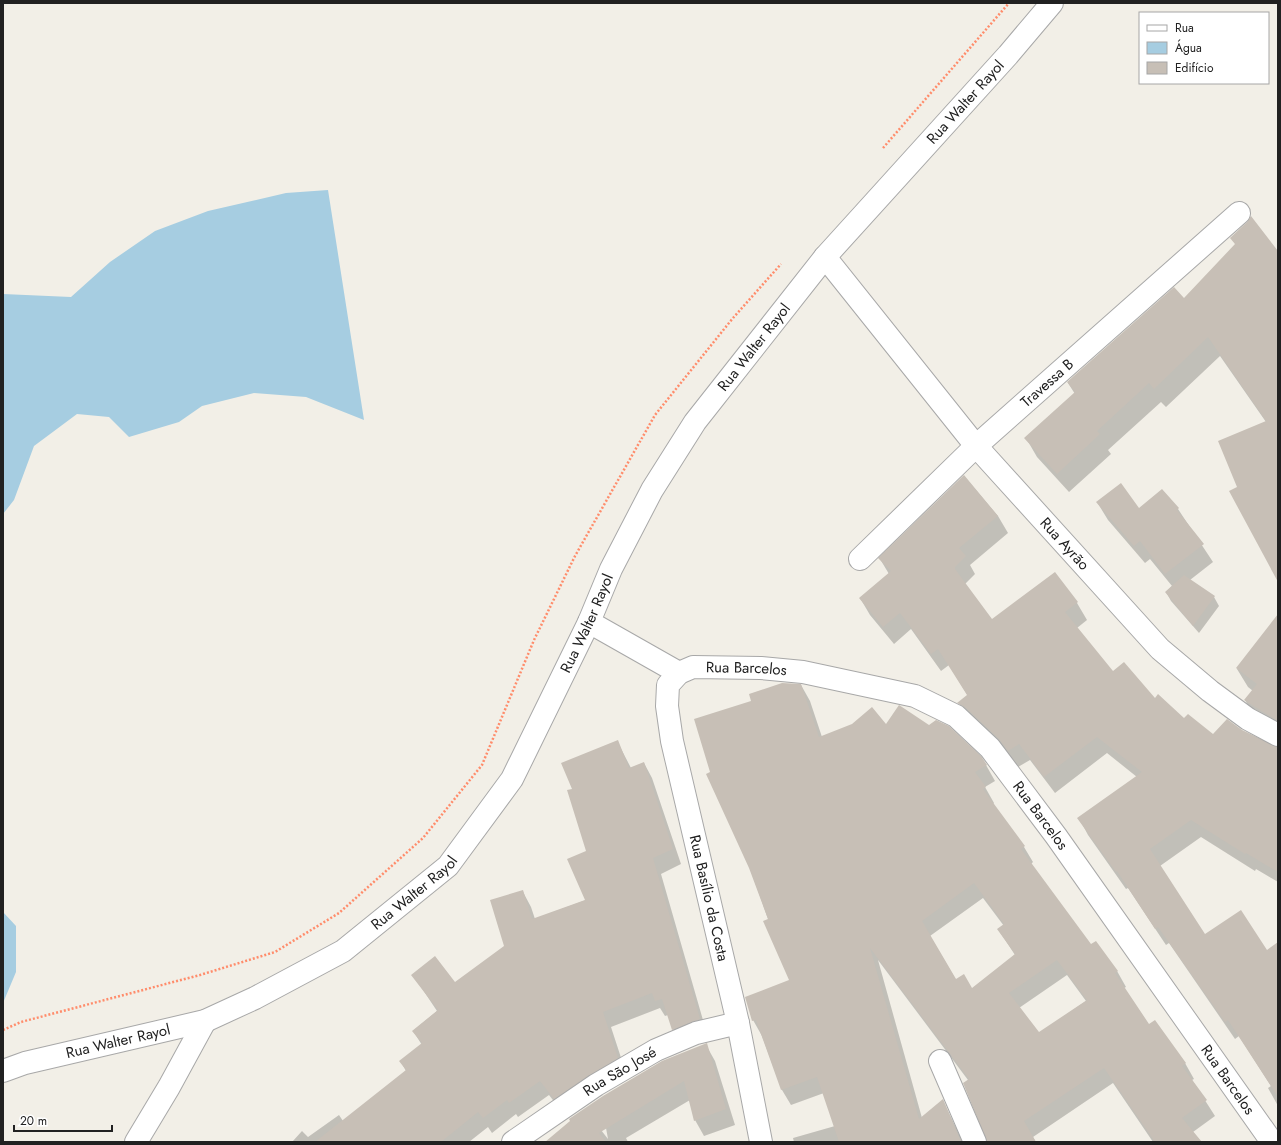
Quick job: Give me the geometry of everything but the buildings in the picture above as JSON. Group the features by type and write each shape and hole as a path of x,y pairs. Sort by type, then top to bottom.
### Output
{"street":[{"name":"Rua Walter Rayol","path":"3,1071 25,1063 205,1021 255,998 343,951 448,866 512,779 589,622 611,569 652,490 695,422 825,257 1008,55 1052,3"},
{"name":"Travessa B","path":"860,559 976,446 1239,213"},
{"name":"Rua Ayrão","path":"825,257 976,446 1160,649 1210,692 1248,719 1278,735"},
{"path":"589,622 686,670"},
{"name":"Rua Barcelos","path":"686,670 761,668 803,672 915,696 956,716 990,748 1056,836 1272,1142"},
{"name":"Rua Basílio da Costa","path":"686,670 668,685 667,706 672,741 738,1023 761,1142"},
{"path":"136,1142 169,1087 205,1021"},
{"name":"Rua São José","path":"513,1142 596,1084 656,1050 696,1033 738,1023"},
{"path":"940,1061 975,1142"}],"path":[{"path":"880,151 1009,3"},
{"path":"3,1030 21,1022 200,975 275,952 339,913 423,838 482,766 534,640 576,556 655,415 733,318 786,258"}],"water":[{"path":"328,190 364,420 306,397 254,393 202,406 179,422 129,437 109,417 77,414 34,446 14,500 3,514 3,294 71,297 110,262 155,231 208,211 286,193"},
{"path":"3,912 16,926 16,972 3,1003"}]}
